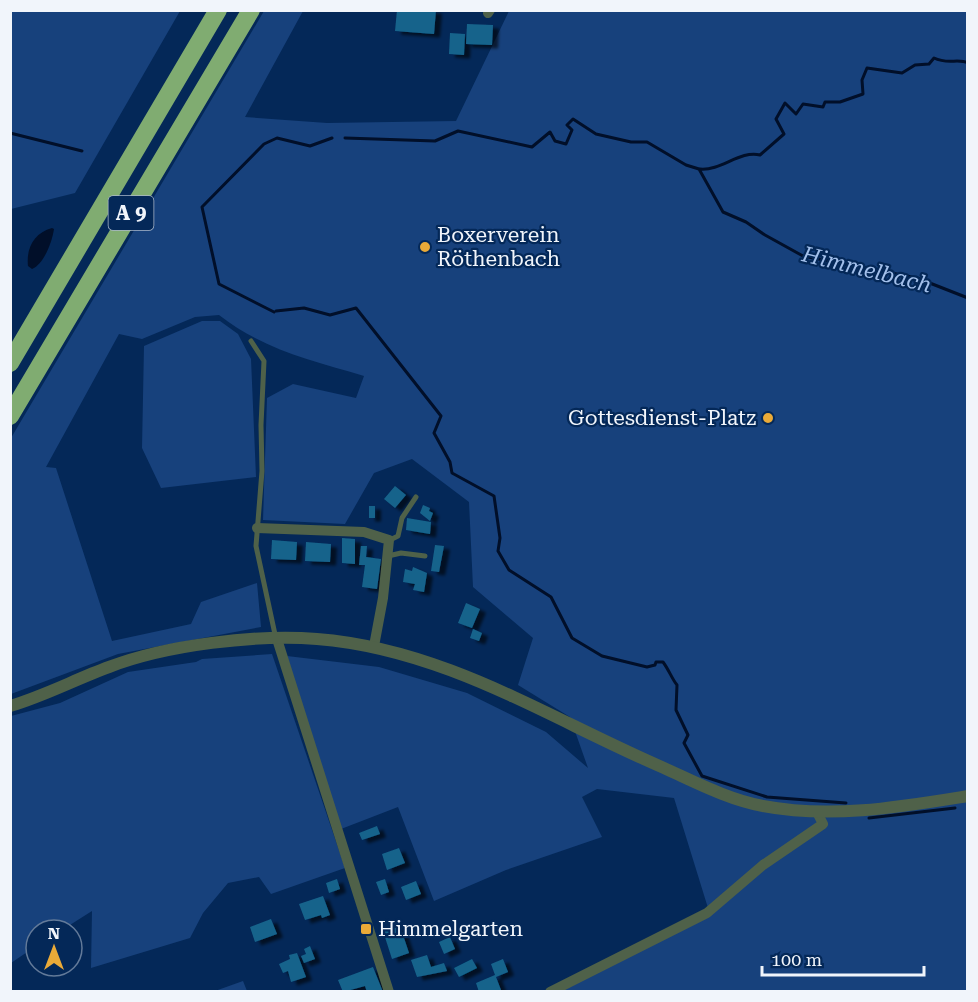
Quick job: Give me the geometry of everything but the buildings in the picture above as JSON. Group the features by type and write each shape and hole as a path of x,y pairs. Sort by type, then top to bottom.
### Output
{"highway":[{"name":"A 9","path":"10,363 218,10"},
{"name":"A 9","path":"10,416 251,10"}],"street":[{"path":"257,528 364,532 389,540 374,646"},
{"path":"10,706 111,666 166,651 209,644 315,638 374,646 428,660 479,680 597,739 709,788 760,806 818,814 917,804 968,796"},
{"path":"277,639 389,992"},
{"path":"550,992 707,914 763,865 823,824 818,814"}],"lane":[{"path":"251,341 264,361 261,425 262,471 256,546 260,573 277,639"},
{"path":"389,540 398,536 402,518 416,497"},
{"path":"388,556 401,553 425,556"}],"shaded area":[{"path":"10,11 180,11 75,193 11,209"},
{"path":"264,11 303,11 245,117 327,123 456,121 509,11 967,11 967,991 560,991 708,908 674,798 597,789 582,797 602,837 506,870 434,901 398,807 341,829 287,656 379,667 467,693 546,732 588,768 570,717 518,685 533,638 473,587 469,502 412,459 374,473 345,524 263,520 267,398 293,384 356,398 364,376 288,353 253,337 219,315 195,317 142,339 119,334 46,467 56,468 112,641 191,624 201,602 257,583 261,627 118,654 11,694 11,438"},
{"path":"54,229 53,234 47,252 32,269 28,266 28,253 32,242 40,234"},
{"path":"202,321 220,321 238,334 251,359 256,477 161,488 142,448 144,346"},
{"path":"272,654 345,868 271,894 259,877 228,883 203,913 190,938 91,968 92,911 81,918 24,918 24,954 11,963 11,716 60,703 128,672 196,662 202,659"},
{"path":"243,981 247,991 215,991"}],"waterway":[{"path":"700,169 715,167 745,155 760,155 784,134 776,119 785,103 796,114 803,104 823,107 825,102 840,102 863,94 862,80 867,68 902,73 915,65 929,64 934,58 968,63"},
{"name":"Himmelbach","path":"345,138 435,141 458,131 532,147 550,132 555,141 566,144 572,130 567,125 573,119 596,134 631,142 647,142 686,165 699,169 723,212 746,222 803,256 917,278 968,298"},
{"name":"Himmelbach","path":"10,133 82,151"},
{"name":"Himmelbach","path":"274,312 219,284 202,207 264,144 277,138 310,146 332,138"},
{"name":"Himmelbach","path":"276,311 304,308 330,315 356,308 441,416 434,433 450,462 452,473 494,496 500,538 498,551 509,570 551,597 572,638 602,656 647,667 655,665 656,662 663,662 677,685 676,710 688,735 684,743 702,776 767,797 846,803"},
{"name":"Himmelbach","path":"869,818 955,808"}],"place":[{"name":"Boxerverein Röthenbach","path":"425,247"},
{"name":"Gottesdienst-Platz","path":"768,418"},
{"name":"Himmelgarten","path":"366,929"}]}
